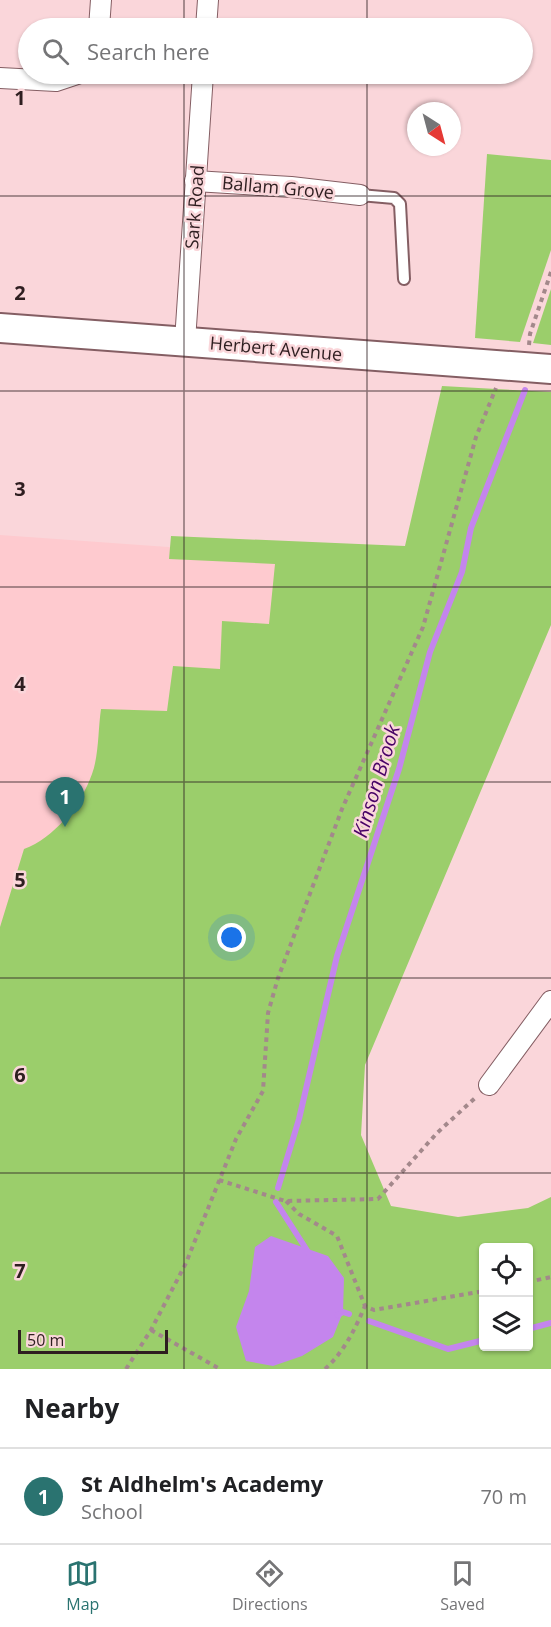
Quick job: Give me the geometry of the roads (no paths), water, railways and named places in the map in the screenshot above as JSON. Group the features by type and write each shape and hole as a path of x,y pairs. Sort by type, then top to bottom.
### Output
{"street":[{"path":"100,18 101,0"},
{"path":"207,18 208,0"},
{"path":"0,78 18,79"},
{"name":"Sark Road","path":"185,340 202,84"},
{"name":"Ballam Grove","path":"195,181 291,187 360,195"},
{"name":"Herbert Avenue","path":"0,328 539,368"},
{"path":"489,1085 551,1001"}],"lane":[{"path":"360,195 394,198 400,204 403,215 404,279"}],"waterway":[{"name":"Kinson Brook","path":"278,1188 299,1119 337,956 399,769 430,652 462,572 471,528 525,390"},
{"path":"276,1202 310,1255"},
{"name":"Kinson Brook","path":"338,1315 343,1312 349,1314"},
{"path":"369,1321 448,1349 479,1341"},
{"path":"533,1328 551,1323"}],"place":[{"name":"St Aldhelm's Academy","path":"65,827"}]}
